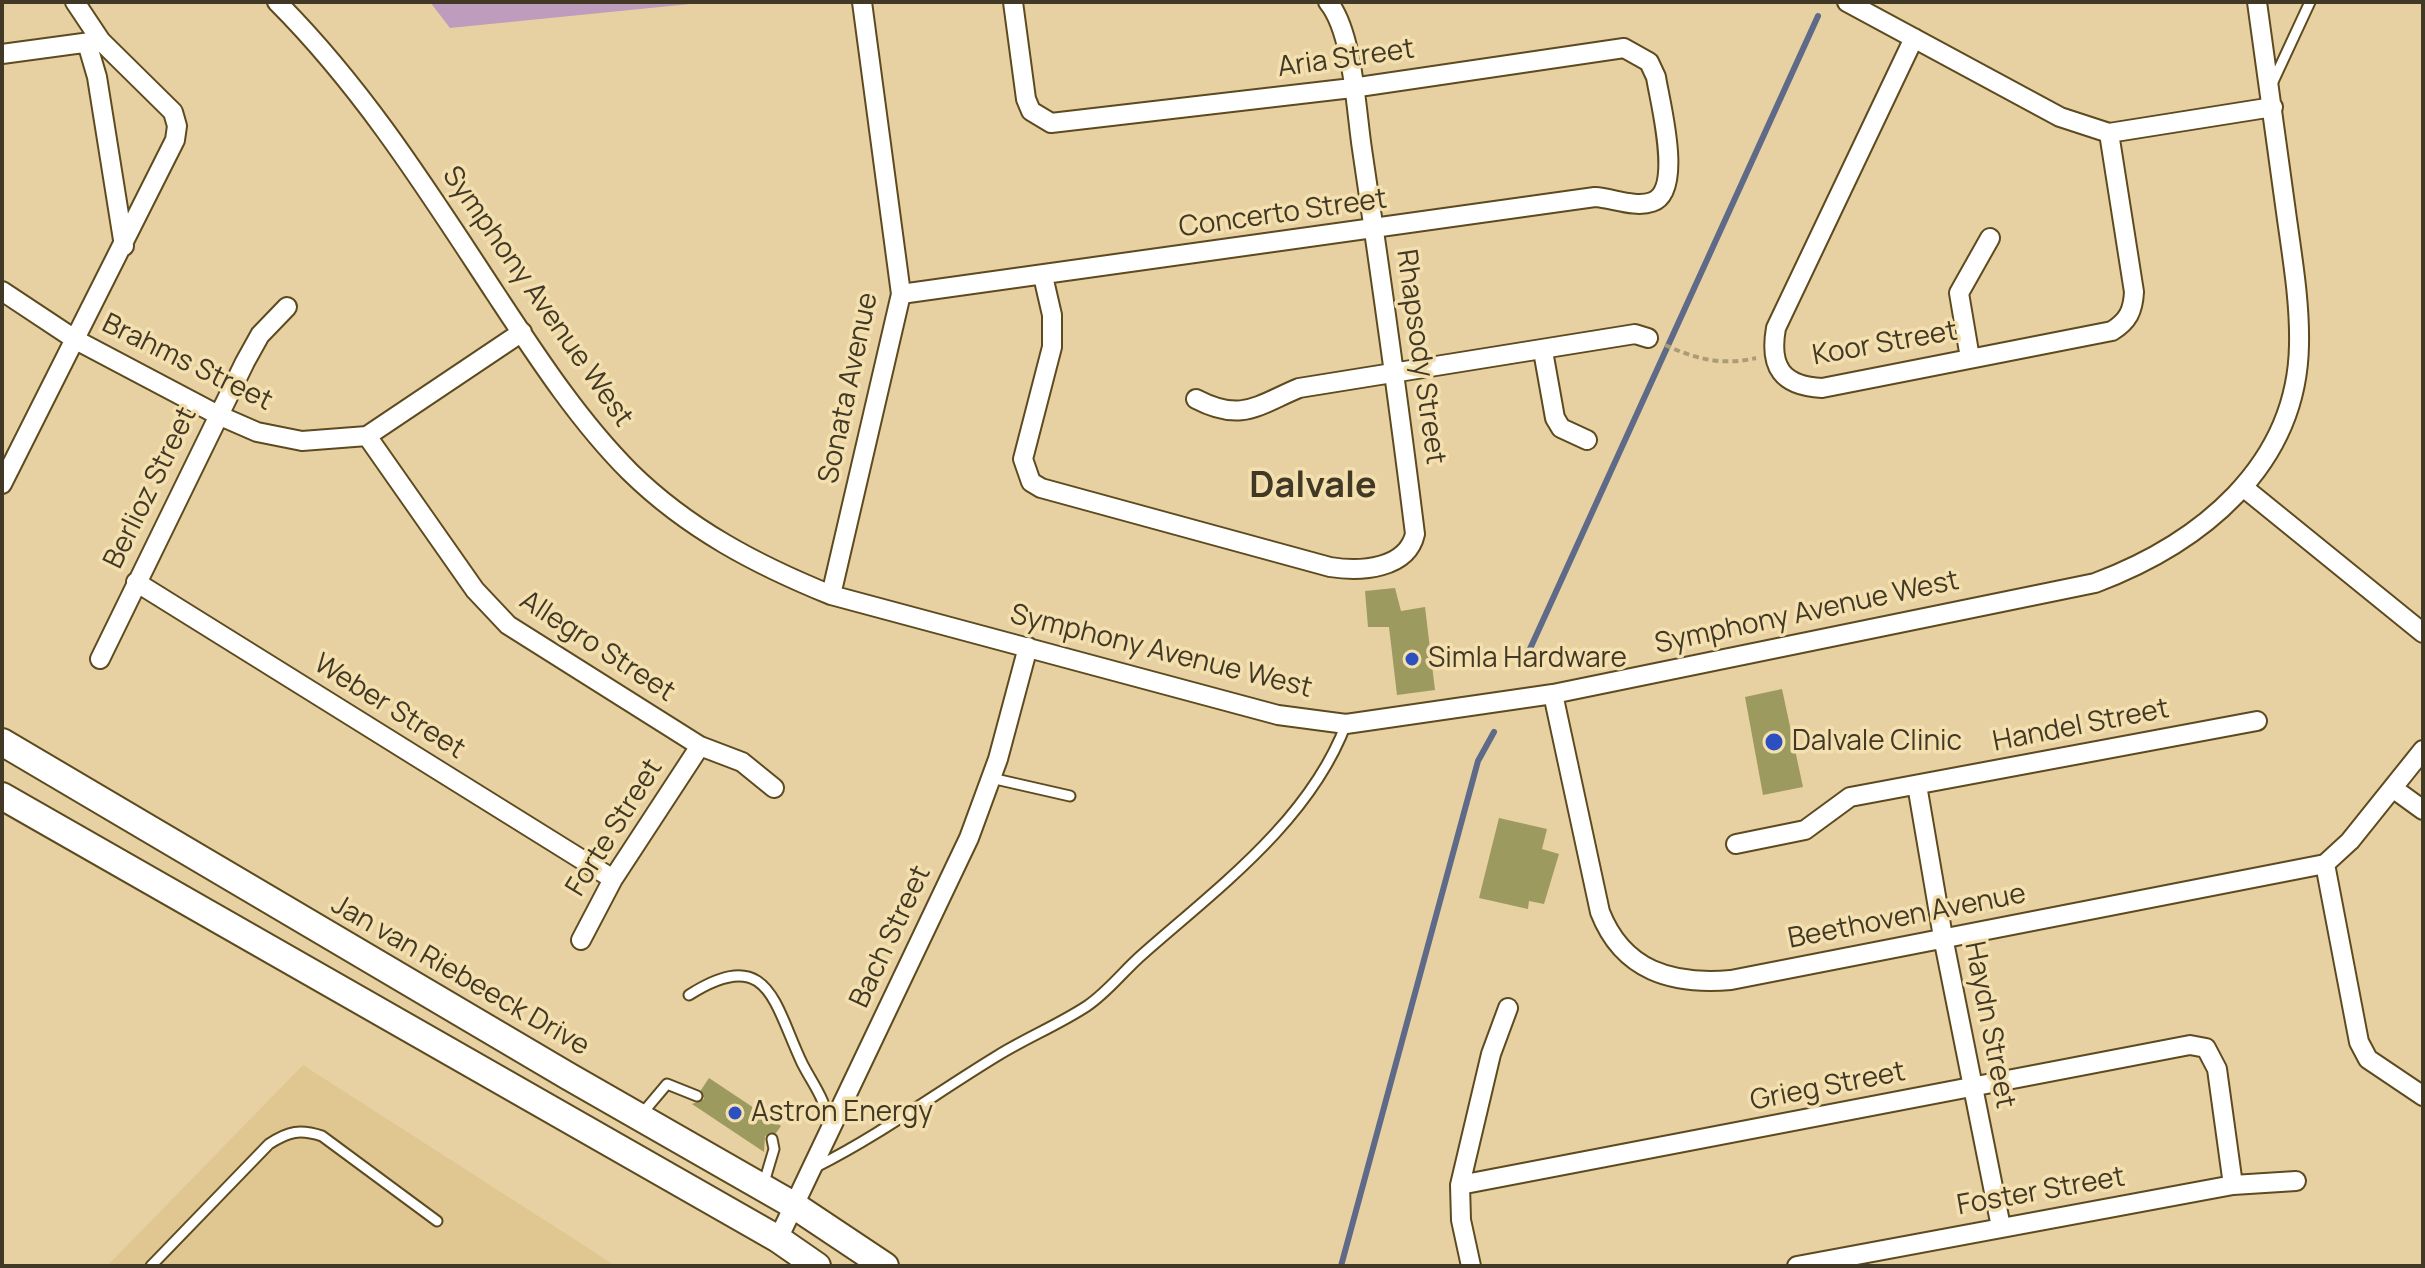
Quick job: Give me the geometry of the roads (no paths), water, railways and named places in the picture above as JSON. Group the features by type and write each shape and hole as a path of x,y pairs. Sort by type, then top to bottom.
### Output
{"main road":[{"name":"Jan van Riebeeck Drive","path":"2,742 763,1187 885,1266"},
{"path":"2,796 778,1239 817,1266"}],"street":[{"path":"75,2 94,42 124,246"},
{"name":"Symphony Avenue West","path":"277,2 320,45 393,138 522,332 601,441 664,501 720,543 770,570 831,595 1278,715 1346,724 1553,694 2095,583 2138,567 2176,547 2227,507 2259,467 2282,420 2299,347 2296,289 2257,2"},
{"path":"862,2 870,2"},
{"name":"Sonata Avenue","path":"831,595 901,294 862,2"},
{"name":"Aria Street","path":"1013,2 1026,99 1031,111 1051,123 1352,88 1624,48 1649,62 1656,77 1669,167 1666,189"},
{"name":"Rhapsody Street","path":"1043,276 1054,330 1023,459 1031,482 1041,488 1345,569 1395,562 1412,547 1415,534 1374,230 1341,28 1328,2"},
{"path":"1847,2 2060,117 2109,133 2271,98"},
{"name":"Koor Street","path":"1914,38 1776,328 1774,351 1785,376 1800,387 1822,388 2112,331 2129,317 2134,292 2109,133"},
{"path":"2,54 94,42 173,112 177,126 169,157 2,484"},
{"name":"Concerto Street","path":"901,294 1595,197 1652,203 1666,189"},
{"path":"1970,358 1959,293 1990,238"},
{"name":"Brahms Street","path":"2,291 76,340 218,415 280,439 302,441 367,436 522,332"},
{"name":"Berlioz Street","path":"100,659 260,335 287,307"},
{"path":"1196,399 1224,410 1258,409 1299,388 1635,334 1648,338"},
{"path":"1543,351 1555,418 1561,428 1587,440"},
{"name":"Allegro Street","path":"367,436 490,609 508,625 700,746 742,762 774,788"},
{"path":"2243,487 2423,633"},
{"name":"Weber Street","path":"136,582 613,879"},
{"name":"Bach Street","path":"778,1239 969,838 991,778 1028,647"},
{"name":"Beethoven Avenue","path":"1553,694 1600,912 1608,935 1649,969 1673,979 1698,983 1731,980 2325,864"},
{"name":"Handel Street","path":"1736,844 1805,830 1850,797 2257,721"},
{"name":"Forte Street","path":"581,940 613,879 700,746"},
{"path":"2423,750 2350,841 2325,864 2359,1042 2368,1059 2423,1096"},
{"name":"Haydn Street","path":"1917,785 1943,937 2001,1227"},
{"path":"2394,789 2423,810"},
{"path":"1471,1266 1461,1220 1460,1185 1491,1054 1508,1008"},
{"name":"Grieg Street","path":"1460,1185 2190,1045 2206,1048 2217,1069 2233,1185"},
{"name":"Foster Street","path":"1797,1266 2233,1185 2296,1181"}],"lane":[{"path":"2271,98 2310,2"},
{"path":"813,1169 866,1142 996,1056 1085,1007 1112,987 1138,957 1274,834 1332,761 1346,724"},
{"path":"991,778 1070,796"},
{"path":"689,995 707,984 733,976 757,979 770,989 802,1061 822,1097 828,1137"},
{"path":"640,1116 667,1084 697,1096"},
{"path":"151,1266 269,1144 288,1131 305,1131 322,1136 350,1153 437,1221"},
{"path":"763,1187 774,1149 772,1139"}],"waterway":[{"path":"1529,651 1818,16"},
{"path":"1341,1266 1478,761 1494,732"}],"place":[{"name":"Simla Hardware","path":"1412,659"},
{"name":"Dalvale Clinic","path":"1774,742"},
{"name":"Astron Energy","path":"735,1113"}],"district":[{"name":"Dalvale","path":"1313,487"}]}
